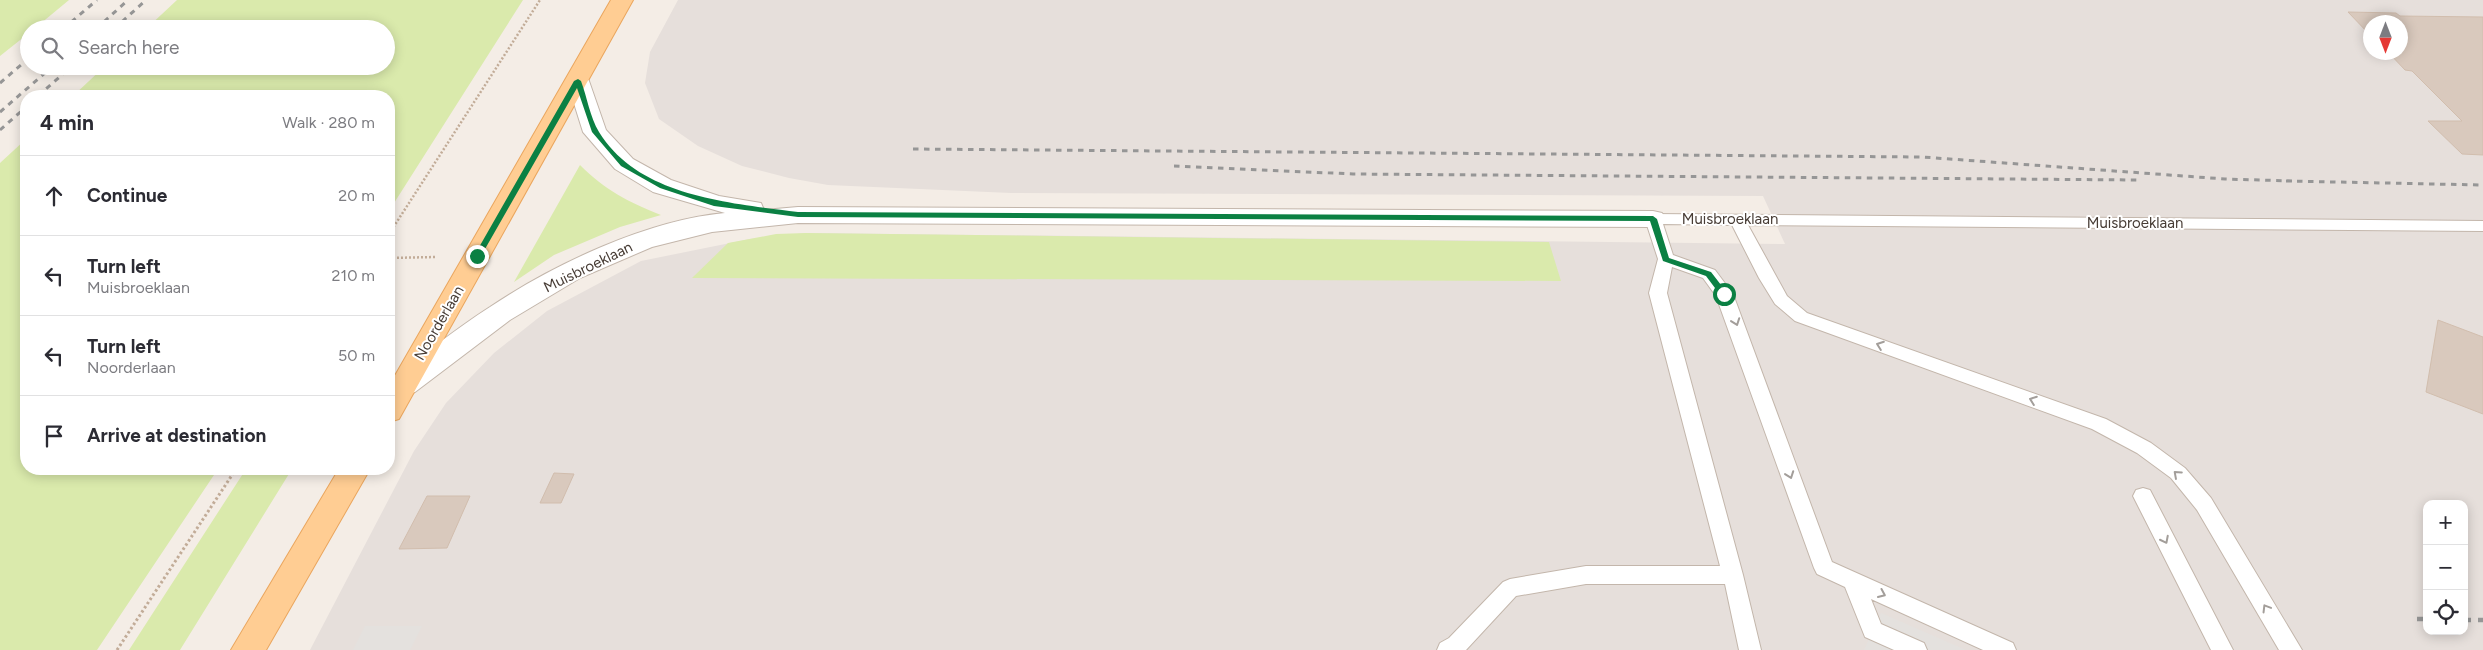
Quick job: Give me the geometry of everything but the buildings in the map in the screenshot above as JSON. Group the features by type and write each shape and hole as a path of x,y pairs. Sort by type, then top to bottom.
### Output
{"main road":[{"name":"Noorderlaan","path":"395,401 578,81 622,0"},
{"path":"248,650 351,475"}],"street":[{"name":"Muisbroeklaan","path":"578,81 596,132 624,164 662,186 717,204 798,215"},
{"name":"Muisbroeklaan","path":"405,384 500,313 571,272 644,240 712,223 798,215 1653,219"}],"lane":[{"name":"Muisbroeklaan","path":"1653,219 2483,226"},
{"path":"1653,219 1666,259 1658,293 1733,575 1750,650"},
{"path":"1737,219 1766,278 1780,300 1801,317 2099,424 2144,448 2178,473 2204,504 2291,650"},
{"path":"1666,259 1708,274 1724,294 1824,568 2005,650"},
{"path":"2143,496 2222,650"},
{"path":"1448,650 1457,645 1510,588 1586,575 1733,575"},
{"path":"1853,581 1872,630 1916,650"}],"path":[{"path":"395,225 540,0"},
{"path":"117,650 232,475"}],"shaded area":[{"path":"678,0 2483,0 2483,650 310,650 414,451 446,403 494,353 547,311 641,261 750,239 806,233 1785,244 1763,196 1011,193 828,185 789,178 742,166 698,146 659,119 645,83 650,52"},
{"path":"1881,613 1966,650 1864,650"},
{"path":"365,626 422,626 410,650 353,650"}],"green space":[{"path":"0,0 69,0 45,20 20,20 20,40 0,56"},
{"path":"177,0 523,0 395,202 395,90 79,90 95,75 395,75 395,20 156,20"},
{"path":"20,145 20,475 214,475 97,650 0,650 0,163"},
{"path":"580,165 608,189 661,215 620,227 554,255 514,282"},
{"path":"776,234 1549,242 1561,281 692,278 728,243"},
{"path":"242,475 288,475 180,650 129,650"}],"railway":[{"path":"74,20 97,0"},
{"path":"106,20 128,0"},
{"path":"124,20 146,0"},
{"path":"0,83 20,66"},
{"path":"25,90 43,75"},
{"path":"45,90 62,75"},
{"path":"0,112 20,95"},
{"path":"0,130 20,112"},
{"path":"913,149 1922,157 2225,179 2292,181"},
{"path":"1174,166 1353,174 2141,180"},
{"path":"2286,181 2483,185"},
{"path":"2417,619 2423,619"},
{"path":"2468,620 2483,620"}],"route":[{"path":"477,256 578,81 596,132 624,164 662,186 717,204 798,215 1653,219 1666,259 1708,274 1724,294"}]}
